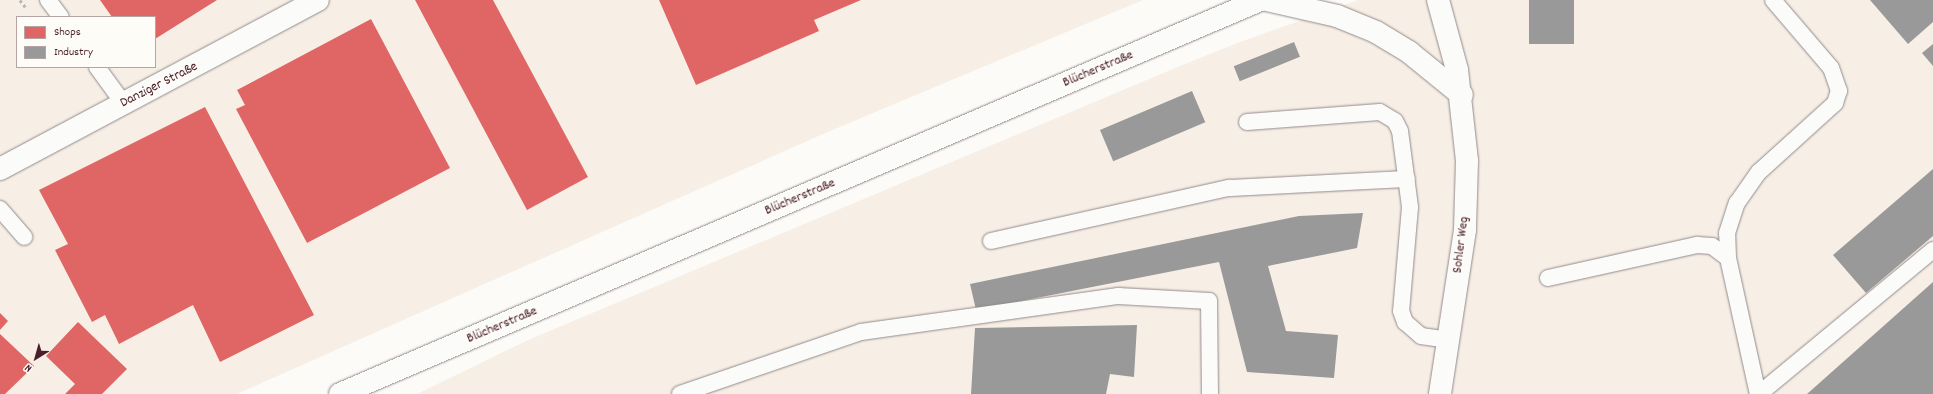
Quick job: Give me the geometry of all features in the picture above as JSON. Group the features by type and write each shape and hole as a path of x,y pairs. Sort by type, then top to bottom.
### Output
{"street":[{"name":"Blücherstraße","path":"340,394 1260,0"},
{"path":"1267,0 1337,16 1376,32 1409,52 1462,95"},
{"name":"Sohler Weg","path":"1438,0 1462,95 1467,161 1464,230 1440,394"},
{"name":"Danziger Straße","path":"0,169 124,104 306,3"}],"lane":[{"path":"48,0 60,16"},
{"path":"1773,0 1831,68 1839,92 1835,103 1759,172 1737,203 1727,233 1728,258 1758,394 1933,250"},
{"path":"98,68 124,104"},
{"path":"1247,122 1380,112 1395,121 1400,131 1407,179 1411,224 1401,311 1405,322 1420,336 1448,340"},
{"path":"991,241 1229,188 1407,179"},
{"path":"0,209 24,237"},
{"path":"1548,278 1697,244 1712,246 1728,258"},
{"path":"680,394 861,332 1118,296 1208,301 1210,394"}],"shaded area":[{"path":"0,0 1143,0 823,134 237,394 0,394"},
{"path":"1358,0 1933,0 1933,394 417,394 528,340 1180,66 1240,42"}],"building: Shops":[{"path":"100,0 217,0 156,38 156,16 111,16"},
{"path":"415,0 493,0 588,177 527,210"},
{"path":"659,0 861,0 814,20 819,31 696,85"},
{"path":"371,19 450,168 307,243 236,109 245,105 237,90"},
{"path":"205,107 314,315 220,362 193,305 119,344 105,315 92,322 55,250 68,244 39,190"},
{"path":"0,313 8,321 0,330"},
{"path":"78,322 127,369 102,394 65,394 75,384 46,356"},
{"path":"0,334 34,366 5,394 0,394"}],"building: Industry":[{"path":"1529,0 1574,0 1574,44 1529,44"},
{"path":"1870,0 1933,0 1933,22 1908,44"},
{"path":"1294,42 1300,57 1240,81 1234,66"},
{"path":"1933,44 1933,66 1922,53"},
{"path":"1192,91 1205,122 1113,161 1100,130"},
{"path":"1933,169 1933,236 1866,293 1833,255"},
{"path":"1363,213 1357,248 1268,266 1286,331 1338,335 1334,378 1247,372 1219,262 976,310 970,284 1299,216"},
{"path":"1933,282 1933,394 1807,394"},
{"path":"1137,325 1134,377 1110,374 1106,394 971,394 975,328"}]}
